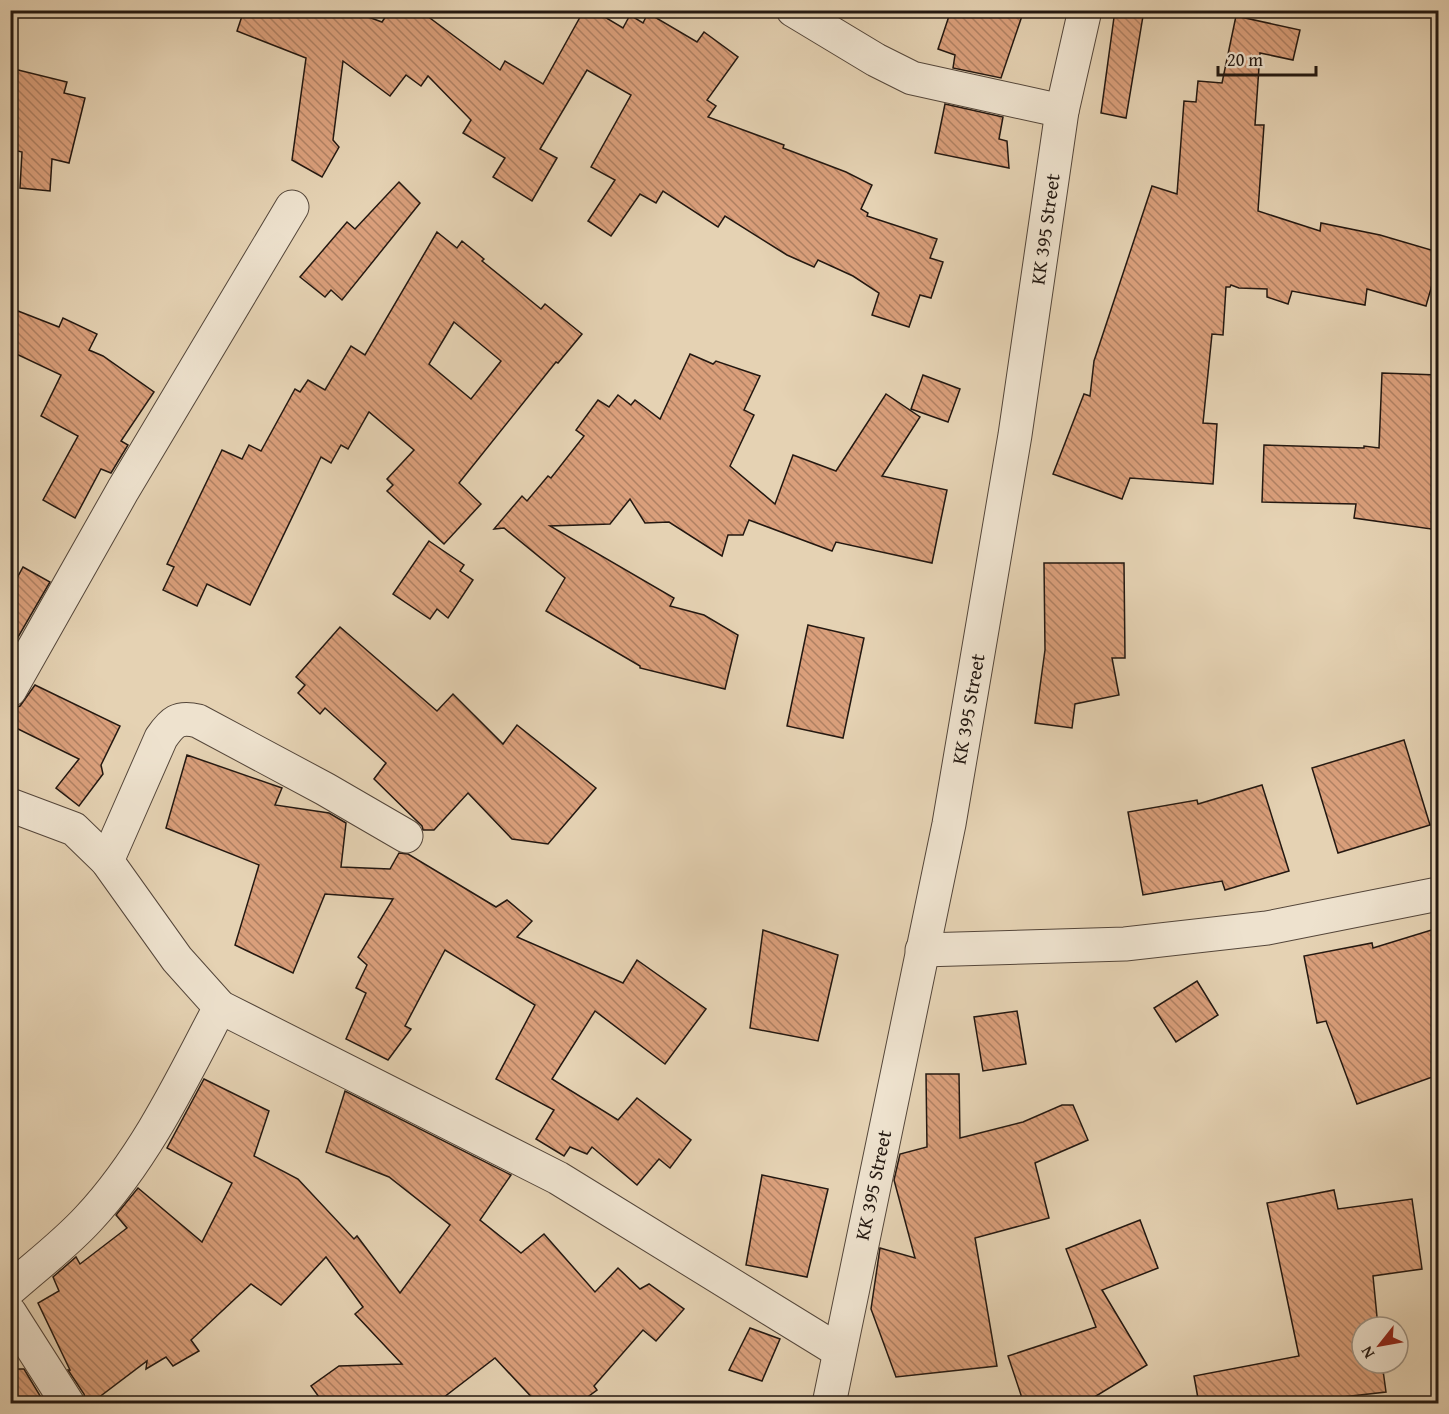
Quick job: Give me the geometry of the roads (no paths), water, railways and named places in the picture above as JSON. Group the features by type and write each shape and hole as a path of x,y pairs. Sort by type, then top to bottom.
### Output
{"street":[{"path":"793,10 876,60 912,78 1062,111"},
{"name":"KK 395 Street","path":"829,1404 949,824 1015,435 1062,111 1085,10"},
{"path":"10,690 123,490 292,207"},
{"path":"107,861 161,738 171,724 185,717 198,721 304,777 406,836"},
{"path":"10,805 74,829 107,861 177,959 220,1007 558,1178 839,1351"},
{"path":"922,950 1125,944 1267,928 1438,894"},
{"path":"10,1289 88,1220 122,1179 171,1103 220,1007"},
{"path":"10,1313 68,1404"}]}
